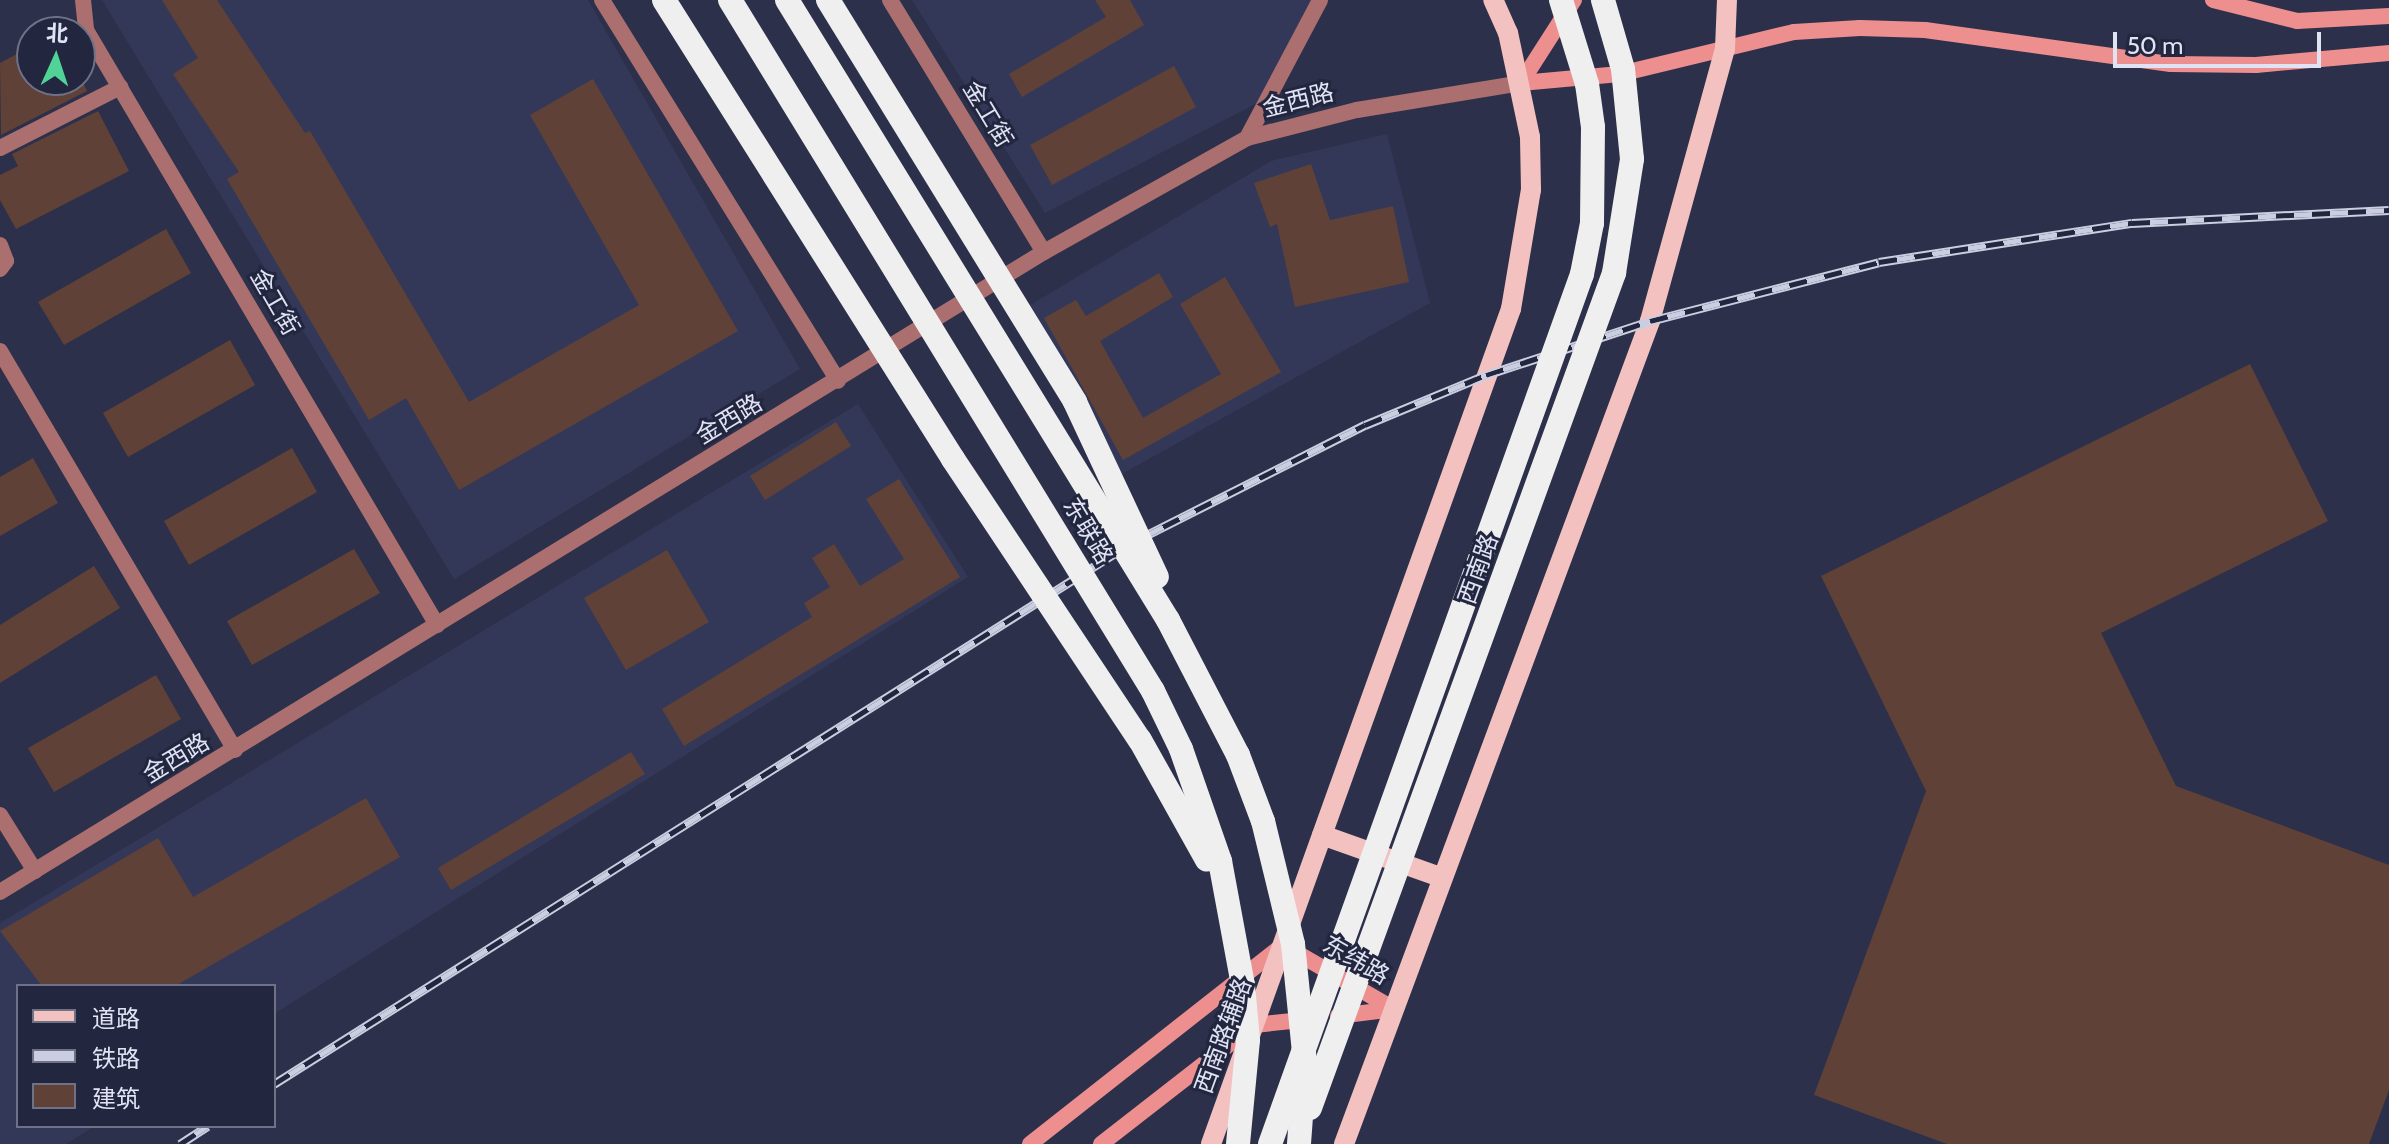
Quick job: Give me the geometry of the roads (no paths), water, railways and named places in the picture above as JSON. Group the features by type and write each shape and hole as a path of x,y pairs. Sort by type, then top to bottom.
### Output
{"highway":[{"path":"664,0 953,459 1174,794 1232,920"},
{"name":"东联路","path":"730,0 1153,691 1203,808 1232,920 1248,1040 1238,1144"},
{"name":"东联路","path":"787,0 1206,685 1253,795 1282,886 1303,1033 1298,1144"},
{"path":"828,0 1075,402 1206,685"},
{"name":"西南路","path":"1270,1144 1582,274 1592,223 1593,127 1584,70 1561,0"},
{"name":"西南路","path":"1298,1144 1614,273 1632,159 1623,69 1603,0"}],"main road":[{"path":"1030,1144 1283,945 1511,309 1531,190 1521,83 1493,0"},
{"path":"1521,83 1574,0"},
{"path":"1344,1144 1650,321 1725,49 1727,0"},
{"path":"2213,0 2297,21 2389,16"},
{"path":"1521,83 1620,74 1794,32 1860,28 1925,30 2171,64 2256,65 2389,53"},
{"path":"1322,835 1443,878"},
{"name":"东纬路","path":"1283,945 1394,1009"},
{"name":"西南路辅路","path":"1211,1144 1283,945"},
{"name":"东纬路","path":"1254,1025 1394,1009"},
{"path":"1101,1144 1254,1025"}],"street":[{"name":"金工街","path":"83,0 86,30 437,625"},
{"path":"602,0 838,381"},
{"name":"金工街","path":"890,0 1044,252"},
{"path":"1247,138 1320,0"},
{"name":"金西路","path":"0,892 1044,252 1247,138 1357,110 1521,83"},
{"path":"0,148 120,87"},
{"path":"0,245 6,261 0,269"},
{"path":"0,351 235,750"},
{"path":"0,815 35,871"}],"railway":[{"path":"276,1083 1131,543 1365,425 1486,375 1650,321 1879,262 2132,223 2389,210"},
{"path":"180,1144 205,1128"}]}
